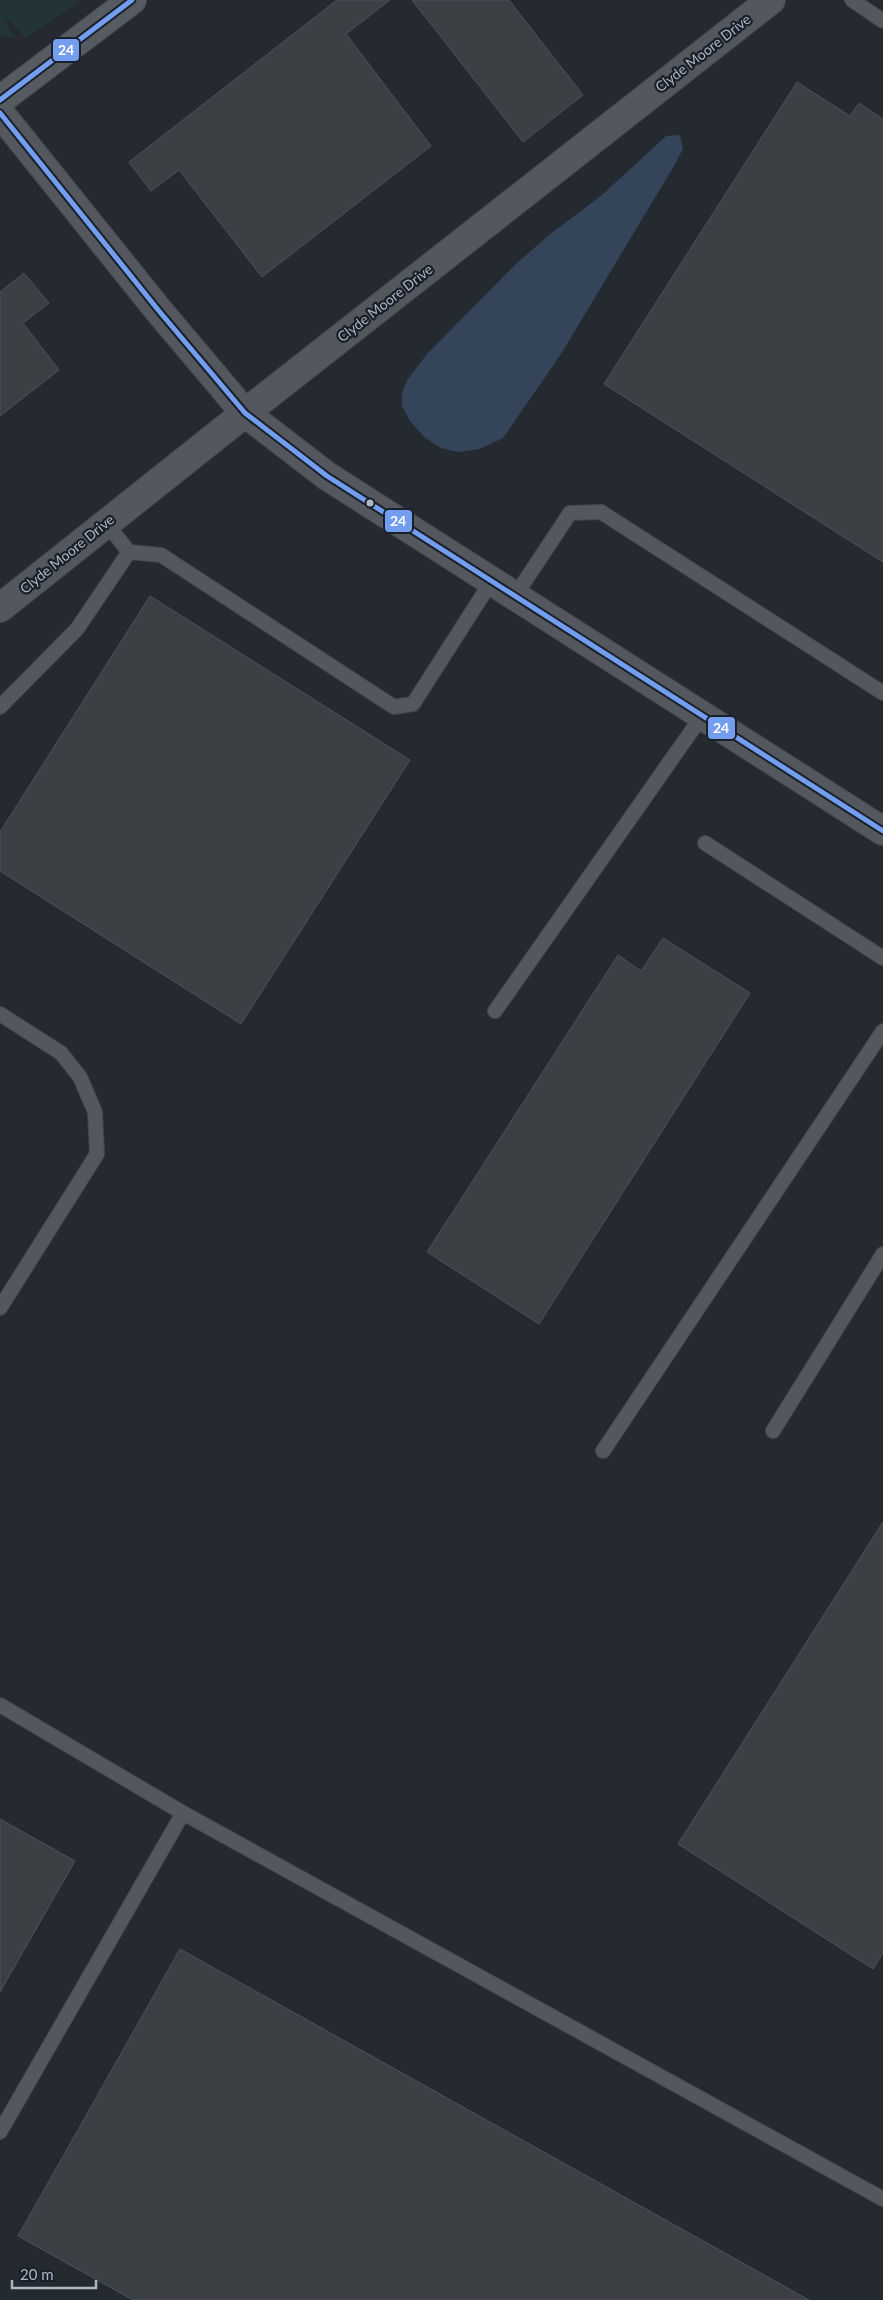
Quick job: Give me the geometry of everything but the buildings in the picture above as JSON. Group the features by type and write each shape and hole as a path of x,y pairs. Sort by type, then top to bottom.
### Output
{"main road":[{"path":"0,100 132,0"}],"street":[{"name":"Clyde Moore Drive","path":"0,608 244,412 771,0"},
{"path":"0,112 159,311 244,412 327,476 883,831"}],"lane":[{"path":"852,0 883,21"},
{"path":"514,596 570,513 601,512 883,693"},
{"path":"106,523 129,552 161,555 394,708 413,704 491,582"},
{"path":"0,707 77,629 129,552"},
{"path":"495,1011 702,716"},
{"path":"704,842 883,958"},
{"path":"0,1014 61,1053 80,1076 95,1112 97,1154 0,1308"},
{"path":"603,1451 883,1031"},
{"path":"773,1430 883,1254"},
{"path":"0,1705 183,1813 883,2200"},
{"path":"0,2132 183,1813"}],"shaded area":[{"path":"0,0 81,0 25,38 9,19 5,23 17,38 0,36"}],"water":[{"path":"680,135 683,149 674,166 561,354 503,438 480,449 458,452 441,448 424,437 410,421 402,406 402,393 408,379 427,354 516,264 549,235 602,195 666,136"}],"transit line":[{"name":"24","path":"0,100 132,0"},
{"name":"24","path":"0,113 159,311 245,413 327,476 883,831"}]}
